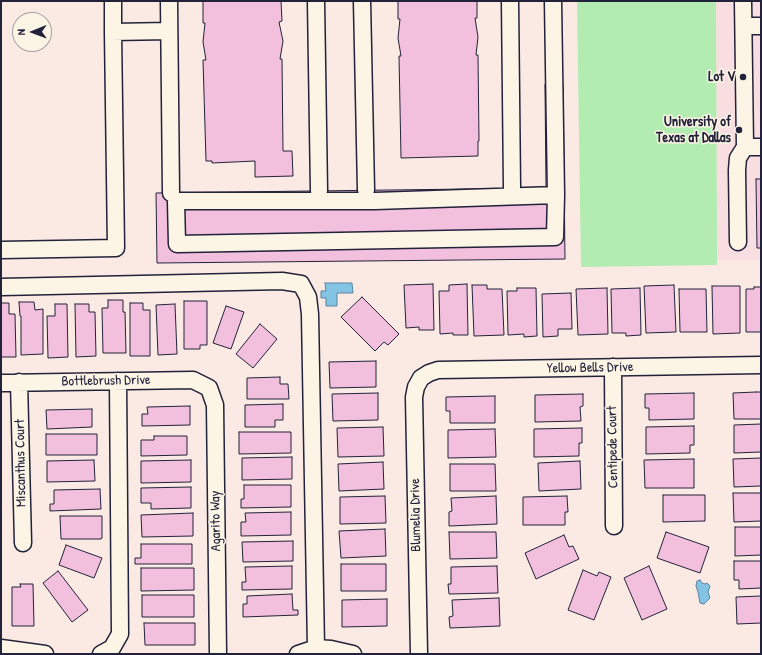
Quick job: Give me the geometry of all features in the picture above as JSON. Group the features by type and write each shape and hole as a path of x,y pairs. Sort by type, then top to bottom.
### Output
{"street":[{"path":"1,250 116,248 113,1"},
{"path":"169,1 171,193"},
{"path":"316,1 319,191"},
{"path":"362,1 366,190"},
{"path":"510,1 512,188"},
{"path":"553,1 556,195 555,237 177,244 176,201 375,201 556,195"},
{"path":"738,242 737,170 738,158 745,147 743,1"},
{"path":"744,26 761,26"},
{"path":"113,32 169,31"},
{"path":"745,147 761,147"},
{"path":"1,287 282,281 301,284 308,297 310,314 316,648"},
{"name":"Yellow Bells Drive","path":"421,378 438,370 761,365"},
{"name":"Centipede Court","path":"612,367 614,526"},
{"name":"Blumelia Drive","path":"418,654 414,397 416,387 421,378"},
{"path":"102,654 112,648 120,634 118,380"},
{"name":"Bottlebrush Drive","path":"1,383 193,380 209,388"},
{"name":"Miscanthus Court","path":"19,382 23,543"},
{"name":"Agarito Way","path":"209,388 215,405 218,654"},
{"path":"1,648 45,654"},
{"path":"298,654 316,648 331,649 353,654"}],"shaded area":[{"name":"University of Texas at Dallas","path":"716,1 761,1 761,260 717,260"}],"green space":[{"path":"577,1 716,1 717,265 581,267"}],"water":[{"path":"325,283 352,283 353,293 337,293 337,306 326,306 326,298 321,298 321,291 326,291"},
{"path":"700,580 702,583 707,583 710,586 708,592 710,598 704,604 700,603 696,586 697,581"}],"building":[{"path":"203,1 281,1 282,21 279,22 283,41 280,59 282,59 283,151 292,151 293,176 255,177 255,161 212,163 212,161 206,161 203,60 206,60 203,42 205,23 203,23"},
{"path":"398,1 477,1 477,18 475,18 478,37 476,55 478,55 478,156 401,158 399,56 401,56 398,38 400,19 398,19"},
{"path":"545,85 563,85 565,259 157,263 156,193 546,188"},
{"path":"756,179 761,179 761,248 757,248"},
{"path":"433,284 434,330 419,330 419,327 406,328 404,285"},
{"path":"467,284 468,335 453,335 453,333 440,334 439,291 449,291 449,285"},
{"path":"472,285 487,285 487,289 502,289 504,335 474,336"},
{"path":"674,285 676,332 646,333 644,286"},
{"path":"712,286 740,286 740,333 713,334"},
{"path":"754,287 761,287 761,332 746,332 746,289 754,289"},
{"path":"517,288 536,288 537,336 524,337 524,334 508,335 507,291 517,291"},
{"path":"607,288 608,334 578,335 576,289"},
{"path":"640,288 641,335 626,336 626,333 612,333 611,289"},
{"path":"679,289 706,289 707,332 680,332"},
{"path":"571,293 572,329 558,329 558,336 543,337 542,294"},
{"path":"362,297 399,334 388,345 384,342 375,351 341,317"},
{"path":"108,300 123,300 123,312 125,312 126,353 103,353 102,308 108,308"},
{"path":"184,301 207,301 207,345 200,345 200,349 184,349"},
{"path":"19,302 34,302 35,310 43,309 43,354 21,355 21,316"},
{"path":"1,303 9,303 9,314 15,314 16,357 1,357"},
{"path":"130,303 143,303 143,310 150,310 150,356 130,356"},
{"path":"55,304 67,304 68,357 48,358 47,316 55,316"},
{"path":"75,304 89,304 89,312 95,312 96,356 76,357"},
{"path":"175,304 177,354 158,355 156,305"},
{"path":"226,306 244,312 231,349 213,343"},
{"path":"260,324 277,339 253,368 236,354"},
{"path":"376,361 376,387 330,388 329,362"},
{"path":"280,377 280,384 288,384 289,399 247,399 247,378"},
{"path":"761,392 761,419 734,419 733,393"},
{"path":"378,393 378,420 333,421 332,394"},
{"path":"694,393 694,419 649,420 649,408 645,408 645,394"},
{"path":"583,394 583,406 580,407 581,421 535,422 535,395"},
{"path":"495,396 495,423 450,423 450,411 446,411 446,397"},
{"path":"283,404 283,420 275,420 275,427 245,427 245,405"},
{"path":"190,406 190,425 142,426 142,414 148,414 147,407"},
{"path":"92,409 92,427 47,429 46,410"},
{"path":"761,424 761,452 734,453 734,425"},
{"path":"694,426 694,445 690,445 690,453 646,454 646,427"},
{"path":"383,427 384,456 338,457 337,428"},
{"path":"582,428 582,443 579,443 579,456 534,457 534,429"},
{"path":"495,429 496,457 448,458 448,430"},
{"path":"239,432 291,432 291,453 239,454"},
{"path":"46,434 97,434 97,455 46,455"},
{"path":"154,436 187,436 187,455 141,456 141,440 154,440"},
{"path":"292,457 292,479 242,480 242,458"},
{"path":"761,458 761,486 734,487 733,459"},
{"path":"694,459 694,488 645,488 644,460"},
{"path":"94,460 95,481 47,482 47,461"},
{"path":"191,460 191,482 141,483 141,461"},
{"path":"580,461 581,489 539,491 538,463"},
{"path":"383,462 384,489 339,491 338,464"},
{"path":"450,464 495,464 496,491 450,491"},
{"path":"244,485 291,485 291,507 241,508 241,499 244,499"},
{"path":"191,487 191,508 151,509 151,503 141,503 141,488"},
{"path":"100,489 101,509 50,511 50,504 54,504 54,490"},
{"path":"733,493 761,493 761,521 734,522"},
{"path":"663,495 705,495 705,521 663,522"},
{"path":"385,496 386,523 340,524 340,497"},
{"path":"496,496 497,524 449,526 449,512 452,511 451,498"},
{"path":"567,496 568,512 565,512 565,525 523,525 523,497"},
{"path":"291,512 291,535 241,536 241,522 246,522 245,513"},
{"path":"193,513 193,536 142,537 141,515"},
{"path":"60,516 102,516 102,538 61,539"},
{"path":"735,527 761,527 761,555 735,556"},
{"path":"385,529 386,556 341,558 339,531"},
{"path":"449,532 496,532 497,558 450,559"},
{"path":"666,532 709,547 700,573 657,558"},
{"path":"564,535 569,547 573,546 579,559 536,579 525,553"},
{"path":"293,541 293,561 243,562 242,542"},
{"path":"141,544 192,544 192,564 135,564 135,558 141,558"},
{"path":"66,545 102,558 94,578 59,565"},
{"path":"734,561 761,561 761,588 739,589 739,580 734,580"},
{"path":"341,564 386,564 386,591 341,591"},
{"path":"292,566 292,589 242,590 242,582 246,582 245,567"},
{"path":"497,566 498,593 449,594 448,584 451,584 451,567"},
{"path":"649,566 667,609 642,620 624,578"},
{"path":"141,568 194,568 194,590 141,591"},
{"path":"583,570 597,576 599,572 611,577 594,620 568,610"},
{"path":"58,571 88,610 72,622 43,583"},
{"path":"20,584 33,584 34,626 12,626 12,587 21,587"},
{"path":"292,594 293,610 298,610 298,615 243,617 243,604 247,604 247,596"},
{"path":"142,595 194,595 194,617 142,617"},
{"path":"761,596 761,623 737,624 736,597"},
{"path":"499,598 500,626 450,628 449,617 453,616 452,600"},
{"path":"387,599 387,626 342,627 342,600"},
{"path":"144,623 195,623 195,645 145,645"}],"place":[{"name":"Lot V","path":"743,77"},
{"name":"University of Texas at Dallas","path":"739,130"}]}
